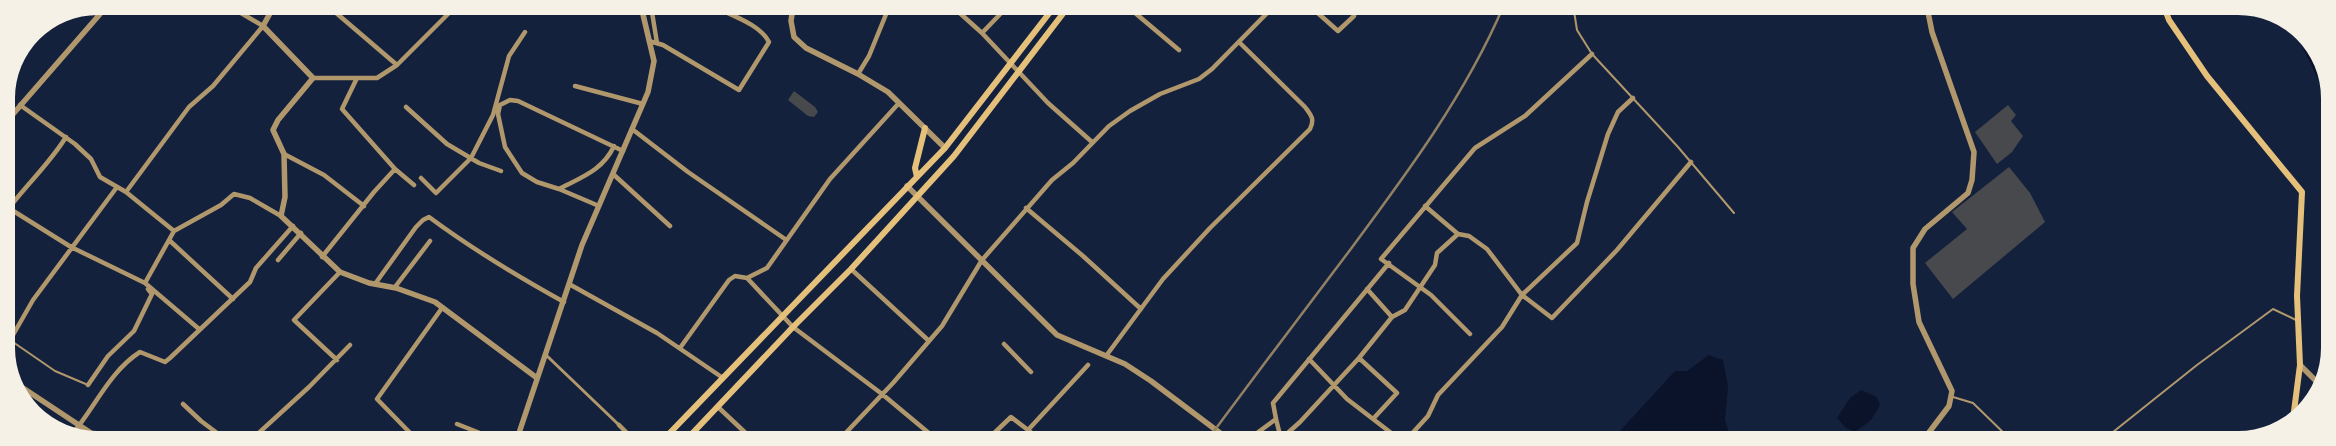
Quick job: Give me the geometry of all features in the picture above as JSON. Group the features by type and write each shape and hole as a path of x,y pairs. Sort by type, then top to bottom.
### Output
{"main road":[{"path":"672,431 945,148 1048,15"},
{"path":"695,431 851,269 916,195 954,156 1062,15"},
{"path":"2167,15 2207,76 2302,192 2297,267 2300,365 2294,409"},
{"path":"917,176 915,168 925,128"}],"street":[{"path":"15,111 99,15"},
{"path":"244,15 263,26 313,78"},
{"path":"126,192 189,108 213,86 263,26 269,15"},
{"path":"339,15 397,64"},
{"path":"281,216 285,197 284,154 273,130 278,120 313,78 336,76 356,80 377,78 397,64 447,15"},
{"path":"520,431 582,245 648,92 654,61 643,15"},
{"path":"652,15 657,43"},
{"path":"649,41 657,43 739,90 768,42 765,36 756,29 730,15"},
{"path":"792,15 794,37 806,48 858,74 888,92 945,148"},
{"path":"858,74 869,56 885,15"},
{"path":"962,15 982,34 1017,73 1092,142"},
{"path":"982,34 999,15"},
{"path":"1137,15 1179,50"},
{"path":"847,431 942,326 982,260 1052,180 1073,163 1109,126 1130,111 1160,94 1200,79 1240,43 1266,15"},
{"path":"1320,15 1338,31 1354,15"},
{"path":"1929,15 1932,32 1974,152 1972,180 1968,193 1925,229 1913,248 1914,284 1919,322 1951,387 1952,396 1949,406 1931,431"},
{"path":"420,178 436,193 471,158 493,116 509,56 526,32"},
{"path":"1106,356 1163,279 1210,228 1313,124 1312,117 1305,107 1240,43"},
{"path":"1470,334 1448,310 1381,259 1475,148 1525,116 1592,54"},
{"path":"356,80 342,108 395,169 414,185"},
{"path":"575,86 643,104"},
{"path":"1414,431 1428,416 1438,396 1502,327 1522,295 1577,243 1587,202 1608,134 1618,112 1633,98"},
{"path":"599,206 559,188 537,182 522,173 513,162 505,147 498,114 500,105 510,100 518,101 623,151"},
{"path":"680,348 730,280 735,276 747,278 767,268 785,239 830,179 899,102"},
{"path":"20,105 66,137 91,159 100,177 126,192 174,231"},
{"path":"406,106 447,144 471,158 501,171"},
{"path":"632,129 709,187 785,239"},
{"path":"15,199 54,156 66,137"},
{"path":"559,188 598,169 608,158 614,146"},
{"path":"284,154 324,175 364,206"},
{"path":"1425,206 1458,234 1469,236 1487,249 1522,295 1552,318 1617,250 1691,162"},
{"path":"322,257 395,169"},
{"path":"613,174 670,226"},
{"path":"907,186 1057,335 1125,364 1151,380 1218,431"},
{"path":"15,331 33,300 71,247 118,188"},
{"path":"145,283 174,231 220,205 234,194 250,198 281,216 301,233 322,257 340,272 375,284 395,287 435,302 537,378"},
{"path":"1026,208 1083,256 1141,309"},
{"path":"15,211 71,247 112,269 145,283 199,329"},
{"path":"375,284 416,227 429,217 492,262 564,302"},
{"path":"77,428 106,386 132,357 140,352 166,362 250,282 256,268 293,226"},
{"path":"278,260 301,233"},
{"path":"1289,431 1359,358 1392,318 1405,310 1421,288 1434,265 1437,253 1458,234"},
{"path":"169,240 233,298"},
{"path":"395,287 430,241"},
{"path":"1279,431 1273,404 1389,264"},
{"path":"851,269 929,341"},
{"path":"337,360 294,320 340,272"},
{"path":"747,278 793,327 882,394 926,431"},
{"path":"88,385 108,356 134,331 152,294 145,283"},
{"path":"569,284 657,333 723,378"},
{"path":"1368,289 1392,318"},
{"path":"408,431 377,399 442,308"},
{"path":"1004,344 1031,372"},
{"path":"261,431 337,360 350,345"},
{"path":"546,354 626,431"},
{"path":"1359,358 1397,393 1373,419"},
{"path":"1309,359 1347,399 1389,431"},
{"path":"996,431 1011,417 1028,430 1088,365"},
{"path":"2300,365 2315,379"},
{"path":"27,391 87,430"},
{"path":"183,404 213,431"},
{"path":"718,407 744,431"},
{"path":"1261,431 1276,419"},
{"path":"457,424 475,431"}],"lane":[{"path":"1575,15 1577,30 1592,54 1691,162 1734,213"},
{"path":"2114,431 2197,365 2273,309 2298,321"},
{"path":"15,345 55,371 88,385"},
{"path":"1952,396 1973,403 2001,431"}],"water":[{"path":"2301,44 2315,66 2318,79"},
{"path":"1709,355 1723,360 1728,386 1725,420 1728,431 1620,431 1675,371 1687,371"},
{"path":"1861,390 1877,397 1880,405 1871,420 1856,431 1846,428 1837,418 1850,398"}],"building":[{"path":"794,91 815,107 818,112 814,117 808,116 788,100"},
{"path":"2008,105 2016,115 2011,121 2023,136 2012,152 1997,164 1975,132"},
{"path":"2009,167 2030,193 2045,222 1953,299 1925,263 1967,229 1952,212"}],"railway":[{"path":"1214,431 1412,165 1471,72 1499,15"}]}
